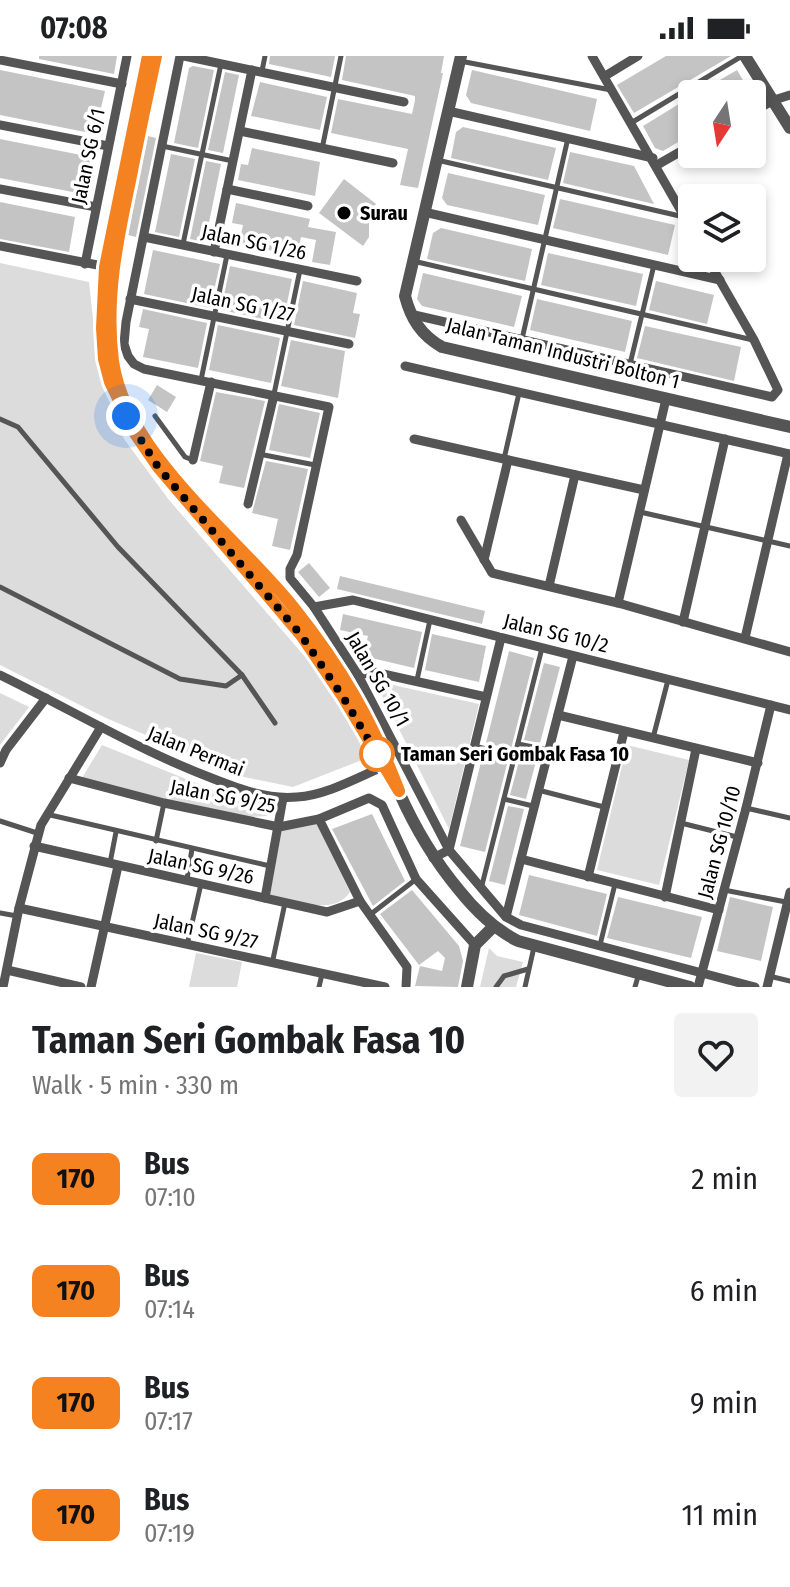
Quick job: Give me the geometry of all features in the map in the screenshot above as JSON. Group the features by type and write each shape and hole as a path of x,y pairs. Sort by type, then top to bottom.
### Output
{"street":[{"name":"Jalan SG 6/1","path":"85,264 127,56"},
{"path":"148,56 109,268 102,328 104,359 117,401 134,432 158,467 301,635 386,765 433,858 468,901 494,926 518,941 690,987"},
{"path":"109,268 156,56"},
{"path":"316,465 329,407 144,369 134,364 124,344 130,299 182,56 404,102"},
{"path":"592,56 678,205"},
{"path":"605,76 638,56"},
{"path":"744,56 790,128"},
{"path":"460,58 405,296 410,314 768,397 776,395 778,390 754,340 715,272"},
{"path":"0,60 122,84"},
{"path":"214,252 240,131 257,71"},
{"path":"766,104 790,95"},
{"path":"448,111 655,161 678,151"},
{"path":"0,125 108,146"},
{"path":"240,131 393,163"},
{"path":"0,189 96,207"},
{"path":"227,189 308,206"},
{"path":"424,212 720,280"},
{"name":"Jalan SG 1/26","path":"144,237 357,281"},
{"path":"0,246 109,268"},
{"name":"Jalan SG 1/27","path":"130,299 349,344"},
{"name":"Jalan Taman Industri Bolton 1","path":"410,314 428,339 442,347 790,427"},
{"path":"405,366 789,454 745,638"},
{"path":"193,460 206,381"},
{"path":"248,504 274,395"},
{"path":"618,603 666,399"},
{"path":"414,439 644,490"},
{"path":"683,622 725,439"},
{"path":"484,560 506,460"},
{"name":"Jalan SG 10/1","path":"316,465 290,578 314,607 358,675 449,850 480,890 506,917 521,925 755,987"},
{"path":"549,586 575,475"},
{"path":"461,520 492,573 618,603 790,652"},
{"name":"Jalan SG 10/2","path":"314,607 353,600 790,710"},
{"path":"433,858 449,850 501,638"},
{"path":"506,917 573,656"},
{"path":"358,675 374,672 486,697"},
{"name":"Jalan Permai","path":"0,675 142,749 251,792 283,798 316,794 386,765"},
{"path":"0,763 6,750 46,698"},
{"name":"Jalan SG 10/10","path":"698,987 771,705"},
{"path":"558,715 758,763"},
{"path":"3,987 38,833 46,814 101,727"},
{"path":"588,877 624,732"},
{"path":"665,897 696,749"},
{"name":"Jalan SG 9/25","path":"69,778 164,803 279,827 319,819 369,798 382,805 416,879"},
{"path":"265,898 283,798"},
{"path":"319,819 360,901 407,967 406,987"},
{"name":"Jalan SG 9/26","path":"34,846 327,912 360,901"},
{"path":"521,859 719,910"},
{"path":"91,987 114,865"},
{"path":"416,879 475,945"},
{"path":"767,987 785,933 789,897"},
{"name":"Jalan SG 9/27","path":"18,912 104,927 384,987"},
{"path":"467,987 475,945 494,926"},
{"path":"7,970 81,987"}],"lane":[{"path":"257,71 265,56"},
{"path":"322,149 341,56"},
{"path":"631,123 744,56"},
{"path":"460,58 612,90"},
{"path":"183,245 221,64"},
{"path":"521,340 568,138"},
{"path":"162,146 233,161"},
{"path":"437,160 678,216"},
{"path":"206,381 214,316 227,254"},
{"path":"413,261 754,340"},
{"path":"630,365 654,265"},
{"path":"274,395 300,270"},
{"path":"506,460 519,392"},
{"path":"155,416 185,457 193,460"},
{"path":"0,419 18,427 118,547 242,675 275,723"},
{"path":"259,454 316,465"},
{"path":"639,512 790,546"},
{"path":"0,587 180,679 226,686 242,675"},
{"path":"417,681 430,619"},
{"path":"480,890 542,648"},
{"path":"653,739 668,680"},
{"path":"518,744 549,750"},
{"path":"474,746 515,756"},
{"path":"538,790 605,808"},
{"path":"504,799 534,806"},
{"path":"156,841 164,803"},
{"path":"746,808 790,818"},
{"path":"46,814 271,866"},
{"path":"0,821 38,833"},
{"path":"681,823 738,838"},
{"path":"114,865 116,832"},
{"path":"186,881 192,849"},
{"path":"371,914 416,879"},
{"path":"187,946 201,884"},
{"path":"600,945 615,884"},
{"path":"724,890 789,897"},
{"path":"272,964 285,903"},
{"path":"0,913 18,912"},
{"path":"525,987 535,946"},
{"path":"496,987 504,976 529,969"},
{"path":"635,987 639,973"},
{"path":"319,987 322,974"},
{"path":"769,976 790,981"}],"shaded area":[{"path":"0,263 89,282 99,374 124,439 169,500 314,667 348,719 367,758 293,787 244,777 106,718 0,665"},
{"path":"375,681 479,704 449,829"},
{"path":"0,693 29,707 0,745"},
{"path":"102,745 228,796 269,806 267,816 247,817 137,794 82,778"},
{"path":"627,745 689,760 659,885 597,870"},
{"path":"316,823 350,892 343,900 324,905 270,895 282,828"},
{"path":"489,948 497,956 523,962 516,987 480,987"},
{"path":"196,953 242,962 237,987 189,987"}],"building":[{"path":"39,56 117,56 114,74 39,59"},
{"path":"270,56 335,56 331,77 269,64"},
{"path":"346,56 444,56 418,188 400,185 408,149 331,133 338,99 412,114 415,100 415,96 342,80"},
{"path":"666,56 731,56 690,80 678,80 678,87 634,113 617,85"},
{"path":"189,68 214,70 198,148 174,143"},
{"path":"0,70 105,91 95,134 0,115"},
{"path":"472,70 597,99 590,131 471,103 466,95"},
{"path":"737,70 743,80 720,80"},
{"path":"225,72 239,75 223,153 208,150"},
{"path":"260,82 327,97 320,130 251,116"},
{"path":"678,105 678,142 663,151 655,148 643,126"},
{"path":"463,127 556,148 548,180 451,158 456,132"},
{"path":"148,136 156,138 136,237 128,235"},
{"path":"0,139 91,157 83,194 0,178"},
{"path":"252,148 320,162 315,196 238,180 241,164 248,165"},
{"path":"570,152 634,166 654,204 563,183"},
{"path":"171,154 195,159 179,237 155,232"},
{"path":"206,161 221,164 205,242 190,239"},
{"path":"448,173 545,195 538,225 447,205 442,198"},
{"name":"Surau","path":"344,179 376,204 369,212 369,237 363,246 319,213"},
{"path":"560,199 675,225 668,255 553,228"},
{"path":"0,202 75,217 69,252 0,239"},
{"path":"236,203 310,219 308,227 336,232 330,265 312,262 316,240 301,237 297,256 239,244 243,225 232,223"},
{"path":"441,228 532,249 525,281 427,259 433,233"},
{"path":"153,250 220,264 210,308 144,294"},
{"path":"548,253 643,274 636,306 541,285"},
{"path":"230,266 292,279 283,323 221,310"},
{"path":"423,273 522,296 514,327 422,306 417,299"},
{"path":"303,281 357,293 353,313 360,314 355,338 294,325"},
{"path":"656,281 714,295 707,324 649,310"},
{"path":"537,299 632,321 625,352 530,330"},
{"path":"143,309 207,323 198,368 143,357 149,329 139,327"},
{"path":"218,325 280,338 271,383 209,370"},
{"path":"645,326 741,347 734,381 637,358"},
{"path":"291,340 345,351 338,398 281,386"},
{"path":"157,385 176,397 167,412 148,400"},
{"path":"216,392 265,401 244,488 219,483 223,466 200,461"},
{"path":"279,404 320,413 310,458 269,450"},
{"path":"266,461 308,469 290,550 272,546 278,519 252,513"},
{"path":"309,563 330,588 319,597 298,572"},
{"path":"340,576 485,611 482,624 337,589"},
{"path":"343,614 422,632 414,668 363,656 368,636 340,630"},
{"path":"432,634 486,646 479,682 425,670"},
{"path":"509,651 534,658 511,749 486,743"},
{"path":"544,663 560,667 540,743 524,740"},
{"path":"522,750 538,754 526,799 510,795"},
{"path":"483,754 508,760 485,852 460,846"},
{"path":"508,806 524,809 505,885 489,881"},
{"path":"372,814 405,881 373,906 332,829"},
{"path":"529,875 607,894 597,936 519,915"},
{"path":"412,890 459,946 463,961 458,987 415,986 420,966 442,971 445,958 438,951 419,965 380,914"},
{"path":"618,897 702,917 691,958 607,938"},
{"path":"730,897 773,907 761,961 717,951"}],"bus line":[{"name":"170","path":"148,56 105,267 102,328 104,359 110,382 134,432 158,467 301,635 343,697 399,791 381,742 344,674 293,606 155,452 122,395 116,377 110,328 113,267 156,56"}],"place":[{"name":"Surau","path":"344,213"},
{"name":"Taman Seri Gombak Fasa 10","path":"377,754"}],"route":[{"path":"126,416 158,467 301,635 377,754"}]}
